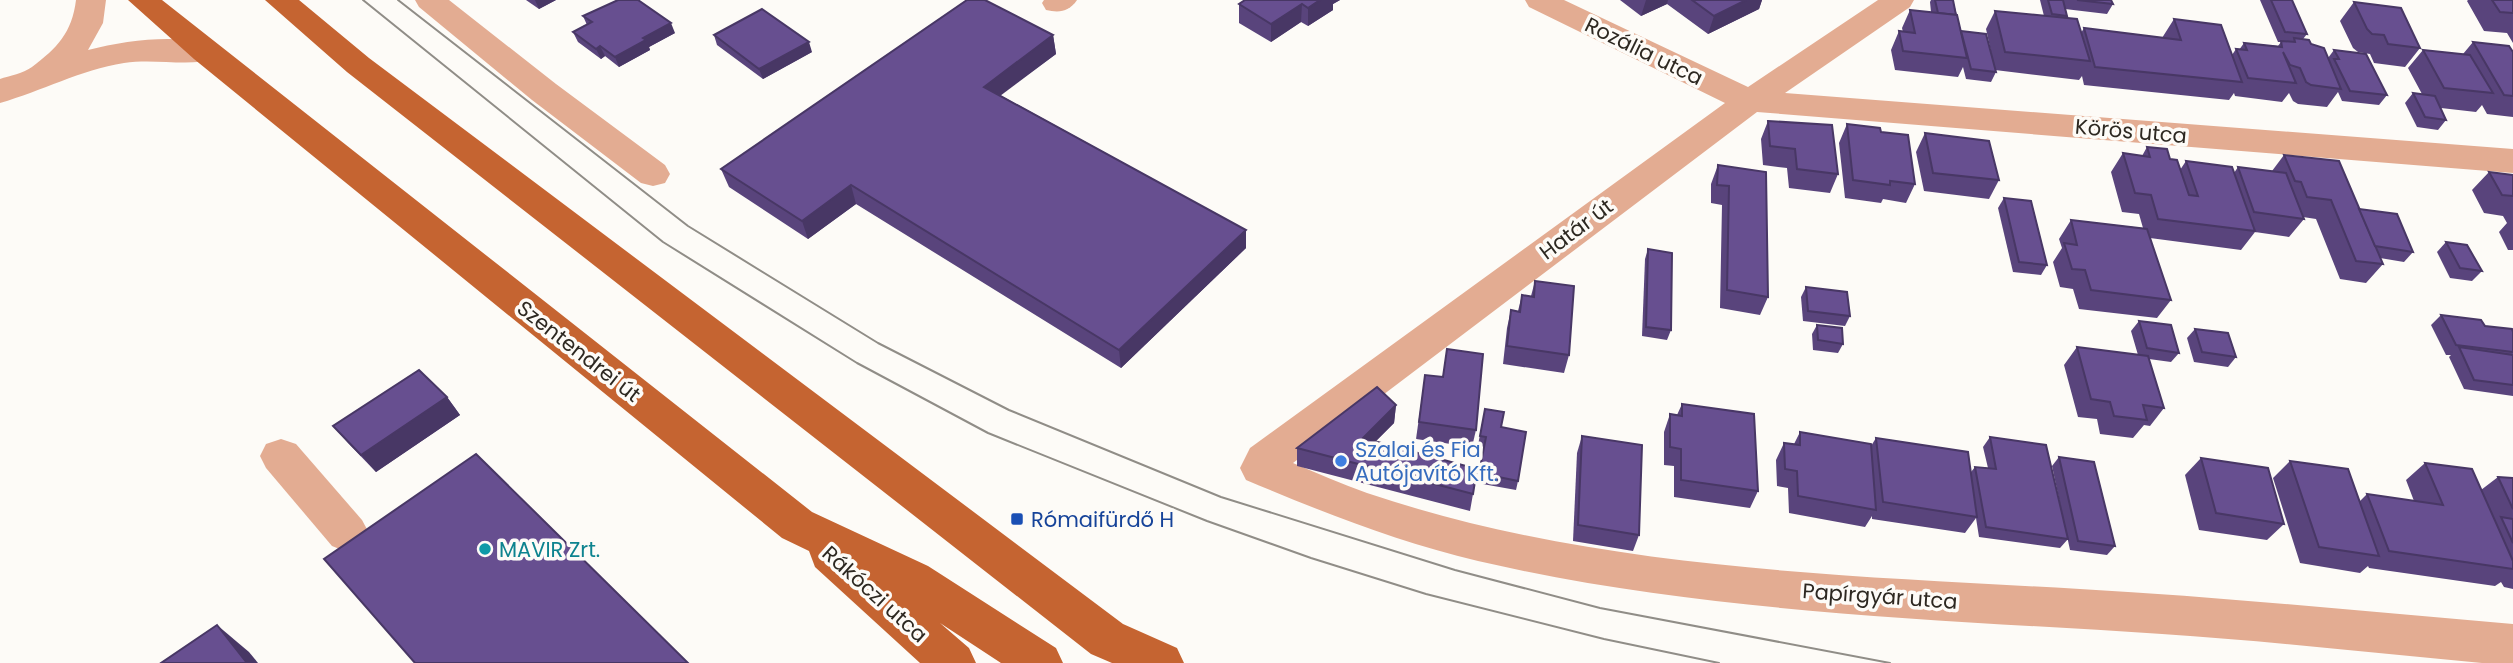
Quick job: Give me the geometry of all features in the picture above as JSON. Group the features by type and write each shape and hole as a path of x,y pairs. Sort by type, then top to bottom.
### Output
{"main road":[{"name":"Szentendrei út","path":"144,0 205,52 797,525 912,580 1040,663"},
{"path":"280,0 358,65 1122,651 1161,663"},
{"name":"Rákóczi utca","path":"797,525 953,663"}],"street":[{"path":"40,75 74,50 87,29 92,0"},
{"path":"430,0 544,92 653,174"},
{"name":"Rozália utca","path":"1540,0 1680,70 1750,101"},
{"name":"Határ út","path":"1261,468 1265,460 1298,435 1750,101 1899,0"},
{"path":"0,92 40,75 96,59 146,50 205,52"},
{"name":"Körös utca","path":"1750,101 2513,161"},
{"path":"281,456 347,533"},
{"name":"Papírgyár utca","path":"1261,468 1378,515 1461,538 1577,563 1685,580 1840,595 2167,614 2513,645"}],"building":[{"path":"618,0 638,0 671,23 615,57 600,46 596,49 573,32 592,22 583,16"},
{"path":"967,0 985,0 1053,35 984,87 1246,230 1119,350 851,185 802,221 721,169"},
{"path":"1245,0 1320,0 1308,8 1302,4 1271,24 1239,4"},
{"path":"1692,0 1746,0 1714,16"},
{"path":"1935,0 1953,0 1956,15 1938,13"},
{"path":"2048,0 2063,0 2067,16 2052,14"},
{"path":"2077,0 2111,0 2113,4"},
{"path":"2271,0 2292,0 2307,34 2285,32"},
{"path":"2492,0 2513,0 2513,13 2500,12"},
{"path":"2354,2 2401,8 2420,48 2388,44 2384,35 2372,34"},
{"path":"762,9 809,42 759,69 714,35"},
{"path":"1910,10 1957,15 1967,58 1903,51 1899,31 1915,33"},
{"path":"1995,11 2077,19 2090,61 2005,52"},
{"path":"2174,19 2221,25 2242,82 2095,67 2084,28 2181,40"},
{"path":"1961,31 1986,34 1996,72 1971,69"},
{"path":"2294,38 2309,40 2311,44 2324,48 2341,89 2306,82 2300,68 2290,65 2283,52 2296,83 2248,78 2236,49 2247,50 2244,43 2282,47 2281,41 2295,42"},
{"path":"2473,42 2509,46 2513,52 2513,96 2504,95"},
{"path":"2334,50 2366,54 2387,95 2350,91 2334,59 2339,59"},
{"path":"2423,50 2470,55 2493,93 2444,88"},
{"path":"2413,93 2435,96 2446,120 2425,117"},
{"path":"1768,121 1832,125 1838,174 1797,169 1795,149 1770,146"},
{"path":"1847,124 1908,135 1915,184 1890,181 1890,185 1853,180"},
{"path":"1925,133 1989,141 1999,180 1933,173"},
{"path":"2147,147 2167,149 2170,159 2177,160 2189,195 2198,196 2186,161 2232,167 2255,231 2158,219 2151,195 2135,193 2123,153 2150,157"},
{"path":"2284,155 2339,161 2383,264 2356,261 2331,200 2307,197 2301,182 2295,181"},
{"path":"1718,165 1766,172 1768,297 1727,290 1729,186 1717,185"},
{"path":"2238,167 2286,173 2304,219 2254,212"},
{"path":"2489,172 2513,175 2513,196 2502,195"},
{"path":"2004,198 2031,201 2047,265 2019,262"},
{"path":"2359,209 2397,214 2413,252 2375,246"},
{"path":"2071,220 2147,229 2171,300 2091,290 2085,270 2072,269 2064,243 2077,245"},
{"path":"2446,242 2467,245 2482,271 2460,268"},
{"path":"1648,249 1672,253 1671,330 1646,327"},
{"path":"1535,281 1574,286 1569,355 1507,346 1511,310 1520,312 1522,295 1534,297"},
{"path":"1806,287 1847,292 1850,316 1808,311"},
{"path":"2441,315 2481,320 2485,326 2512,329 2513,352 2456,345"},
{"path":"2139,321 2171,325 2179,353 2147,348"},
{"path":"1817,325 1842,328 1843,344 1818,340"},
{"path":"2195,329 2228,333 2236,357 2202,352"},
{"path":"2077,347 2148,356 2164,408 2143,405 2147,420 2114,416 2110,402 2091,399"},
{"path":"2459,347 2513,355 2513,385 2474,380"},
{"path":"1447,349 1483,354 1476,430 1419,422 1425,375 1443,377"},
{"path":"419,370 447,397 361,455 333,426"},
{"path":"1377,387 1396,405 1363,438 1477,469 1473,494 1297,448"},
{"path":"1682,404 1754,414 1758,491 1681,480 1681,449 1670,447 1670,414 1682,416"},
{"path":"1485,409 1504,412 1501,427 1526,432 1518,481 1479,473 1486,437 1480,436"},
{"path":"1800,432 1871,444 1876,510 1798,496 1797,471 1785,469 1784,443 1800,445"},
{"path":"1582,436 1642,445 1639,535 1578,525"},
{"path":"1990,437 2046,445 2068,539 1986,527 1975,467 1996,469"},
{"path":"1876,438 1968,452 1977,517 1883,502"},
{"name":"MAVIR Zrt.","path":"476,454 688,663 415,663 324,559"},
{"path":"2059,457 2094,462 2115,546 2078,541"},
{"path":"2201,458 2268,468 2284,524 2216,513"},
{"path":"2290,461 2348,469 2379,556 2319,547"},
{"path":"2425,463 2472,469 2513,561 2513,569 2389,551 2367,494 2443,505"},
{"path":"2498,477 2513,478 2513,509"},
{"path":"2501,517 2513,519 2513,543"},
{"path":"217,625 247,663 161,663"}],"tram line":[{"path":"363,0 663,242 857,363 988,433 1207,521 1311,558 1426,594 1604,639 1719,663"},
{"path":"398,0 688,226 878,343 1009,410 1221,497 1455,570 1600,608 1890,663"}],"place":[{"name":"Szalai és Fia Autójavító Kft.","path":"1341,461"},
{"name":"Rómaifürdő H","path":"1017,519"},
{"name":"MAVIR Zrt.","path":"485,549"}]}
